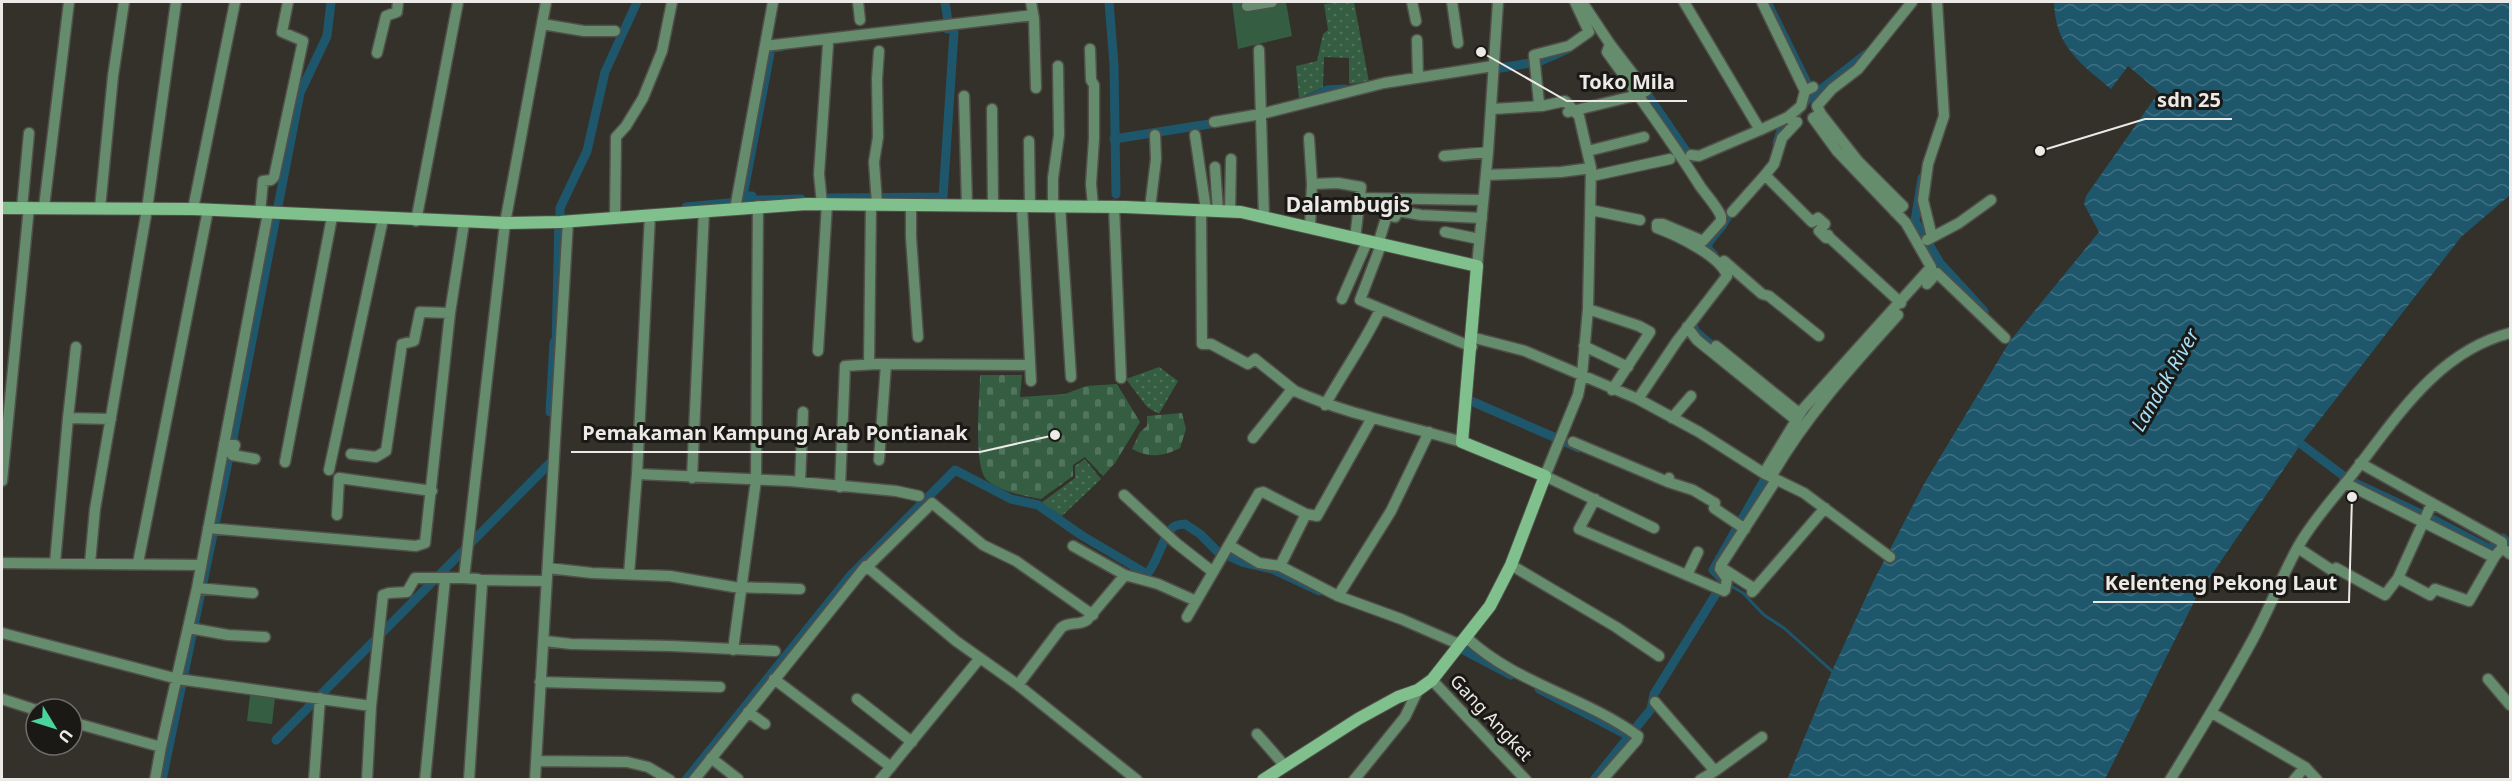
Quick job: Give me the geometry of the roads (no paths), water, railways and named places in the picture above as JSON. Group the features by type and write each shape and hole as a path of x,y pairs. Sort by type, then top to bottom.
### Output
{"street":[{"path":"44,207 69,2"},
{"path":"100,208 113,76 124,2"},
{"path":"90,563 95,509 147,209 176,2"},
{"path":"193,209 235,2"},
{"path":"155,780 161,747 184,680 202,588 201,565 213,529 225,444 266,213 263,181 272,180 273,177 302,52 303,41 282,32 288,2"},
{"path":"377,52 386,16 396,12 398,2"},
{"path":"416,221 458,2"},
{"path":"464,578 505,224 546,2"},
{"path":"615,218 616,137 626,126 643,98 663,51 672,2"},
{"path":"735,209 773,2"},
{"path":"858,2 860,20"},
{"path":"1031,2 1036,88"},
{"path":"1247,6 1272,2"},
{"path":"1412,2 1416,21"},
{"path":"1452,2 1458,43"},
{"path":"1462,442 1488,152 1498,2"},
{"path":"1536,106 1539,103 1534,62 1538,52 1569,46 1589,32 1575,2"},
{"path":"1571,111 1638,95 1646,91 1582,2"},
{"path":"1684,2 1760,130"},
{"path":"1732,212 1774,164 1782,138 1794,121 1809,89 1762,2"},
{"path":"1912,2 1858,69 1832,89 1817,106 1817,116 1855,164 1899,209 1934,270 2005,338"},
{"path":"1932,237 1918,194 1944,116 1937,2"},
{"path":"765,46 1033,15"},
{"path":"542,24 584,32 615,31"},
{"path":"1417,40 1418,77"},
{"path":"818,351 824,204 819,174 828,45"},
{"path":"1090,49 1091,80 1094,85 1095,139 1091,184 1093,206"},
{"path":"1259,50 1264,217"},
{"path":"869,364 879,51"},
{"path":"1058,66 1059,135 1053,178 1071,377"},
{"path":"1214,122 1261,114 1418,77 1493,71"},
{"path":"1638,95 1678,149 1721,216 1721,221 1703,241 1663,224 1657,226 1714,258 1762,294 1769,296 1819,336"},
{"path":"964,96 967,205"},
{"path":"1263,780 1358,718 1398,697 1418,690 1432,680 1462,644 1490,606 1511,566 1578,395 1588,309 1592,210 1592,172 1580,116 1571,111 1565,101 1536,106 1491,109"},
{"path":"992,109 993,205"},
{"path":"1691,155 1699,156 1760,130 1794,121"},
{"path":"2,481 26,207 29,134"},
{"path":"1150,208 1156,159 1155,135"},
{"path":"1195,135 1213,210"},
{"path":"1588,151 1644,137"},
{"path":"1309,138 1312,184 1310,227"},
{"path":"1029,141 1026,206 1031,381"},
{"path":"1443,156 1488,152"},
{"path":"1213,210 1231,159"},
{"path":"1486,175 1592,172 1670,159"},
{"path":"1215,167 1202,344 1211,344 1248,364 1255,359 1295,391 1326,405 1462,442 1545,476 1654,528"},
{"path":"1765,175 1812,222 1818,218 1825,224 1819,231 1826,238 1828,236 1900,303"},
{"path":"1312,184 1338,183 1360,187 1370,243 1359,299 1380,310 1471,342 1525,351 1612,390 1638,399 1769,476 1804,493 1890,557"},
{"path":"1361,198 1483,200"},
{"path":"1918,244 1959,223 1991,200"},
{"path":"2,208 193,209 505,224 761,206 824,204 1114,206 1213,210 1264,217 1477,266"},
{"path":"911,205 910,237 918,337"},
{"path":"733,650 756,480 761,206"},
{"path":"1114,206 1121,378"},
{"path":"138,563 208,210"},
{"path":"1592,210 1640,220"},
{"path":"692,478 704,211"},
{"path":"1342,299 1387,215 1395,217 1398,211 1422,216 1482,218"},
{"path":"629,574 637,474 650,215"},
{"path":"285,462 332,217"},
{"path":"329,470 383,219"},
{"path":"535,780 540,682 545,641 564,221"},
{"path":"213,529 421,545 426,540 450,313 464,223"},
{"path":"1445,232 1479,239"},
{"path":"1638,399 1727,276 1714,258"},
{"path":"1878,332 1900,303 1934,270"},
{"path":"1718,565 1745,529 1798,418 1841,374 1934,270"},
{"path":"1588,309 1650,332 1612,390"},
{"path":"1326,405 1338,381 1365,342 1380,310"},
{"path":"351,454 376,457 386,451 402,344 414,341 420,312 450,313"},
{"path":"1688,327 1697,340 1798,418"},
{"path":"2170,780 2212,713 2313,523 2404,406 2450,363 2472,348 2511,333"},
{"path":"1584,346 1628,367"},
{"path":"55,563 76,347"},
{"path":"840,487 843,369 847,366 869,364 1030,365"},
{"path":"879,460 886,364"},
{"path":"1779,455 1841,374"},
{"path":"1253,438 1290,392 1295,391"},
{"path":"1672,418 1691,396"},
{"path":"800,482 803,412"},
{"path":"69,418 111,419"},
{"path":"1187,617 1261,492 1316,517 1372,418"},
{"path":"1338,596 1391,511 1429,432"},
{"path":"1573,442 1693,490 1714,503 1714,508 1745,529"},
{"path":"225,444 235,446 232,455 255,459"},
{"path":"2360,464 2502,542 2502,552 2469,601 2435,589 2430,595 2398,578"},
{"path":"637,474 800,482 896,491 919,496"},
{"path":"337,515 339,478 432,491"},
{"path":"2349,479 2422,521 2491,556 2502,552"},
{"path":"1124,495 1168,536 1213,572"},
{"path":"1595,499 1579,529 1687,575 1725,586 1718,565"},
{"path":"694,780 863,569 932,503 983,545 1016,561 1093,615"},
{"path":"2298,548 2333,571 2336,568 2385,596 2398,578 2432,503"},
{"path":"1718,565 1753,591 1825,508"},
{"path":"1280,566 1306,514"},
{"path":"1073,546 1125,575 1158,584 1196,601"},
{"path":"1227,547 1259,563 1280,566 1338,596 1462,644 1580,702 1634,733 1637,740 1602,780"},
{"path":"1687,575 1698,552"},
{"path":"2,563 201,565"},
{"path":"1511,566 1616,627 1659,656"},
{"path":"867,567 956,641 1018,685 1137,780"},
{"path":"548,568 670,576 740,588 800,589"},
{"path":"1018,685 1063,626 1080,625 1093,615 1125,575"},
{"path":"367,780 371,706 383,595 407,592 415,578 546,581"},
{"path":"425,780 445,579"},
{"path":"469,780 481,580"},
{"path":"202,588 253,592"},
{"path":"194,629 265,637"},
{"path":"2,633 184,680 371,706"},
{"path":"545,641 571,644 775,651"},
{"path":"880,780 980,658"},
{"path":"774,679 891,767"},
{"path":"2488,679 2511,705"},
{"name":"Gang Angket","path":"1432,680 1526,780"},
{"path":"540,682 720,687"},
{"path":"1354,780 1405,717 1418,690"},
{"path":"314,780 320,698"},
{"path":"2,699 24,706"},
{"path":"857,699 912,742"},
{"path":"1655,702 1715,771"},
{"path":"748,712 765,724"},
{"path":"2212,713 2305,767 2317,780"},
{"path":"84,725 161,747"},
{"path":"1257,734 1285,766"},
{"path":"1700,780 1762,737"},
{"path":"711,758 738,779"},
{"path":"537,760 627,762 648,767 669,780"},
{"path":"2294,780 2305,767"}],"water":[{"name":"Landak River","path":"2054,2 2510,2 2510,195 2461,237 2301,444 2197,596 2105,779 1787,780 1832,671 1873,582 1924,484 2010,341 2099,232 2084,204 2086,196 2159,92 2128,66 2111,89 2089,71 2064,42 2055,17"}],"waterway":[{"path":"162,780 234,433 300,93 327,36 331,2"},
{"path":"560,224 560,208 587,151 605,72 637,2"},
{"path":"945,2 949,28 947,29"},
{"path":"1109,2 1114,65 1116,194"},
{"path":"1767,2 1807,83"},
{"path":"830,198 943,197 954,32 949,28"},
{"path":"752,196 743,196 771,48 781,47"},
{"path":"1489,70 1541,61 1568,49"},
{"path":"1777,143 1783,125 1790,123 1806,101 1866,54"},
{"path":"1641,85 1690,157 1694,158"},
{"path":"1310,99 1327,90 1345,89"},
{"path":"1114,139 1222,122"},
{"path":"1922,178 1915,221 1940,263 1984,311"},
{"path":"686,207 759,200 801,199"},
{"path":"1714,255 1707,248 1709,242 1734,206"},
{"path":"556,348 559,219"},
{"path":"1928,276 1940,263"},
{"path":"1698,317 1693,323 1695,331 1718,351"},
{"path":"550,412 554,342"},
{"path":"1471,401 1579,448"},
{"path":"2301,444 2349,480 2490,549 2503,538 2510,545"},
{"path":"276,740 554,459 554,455"},
{"path":"686,780 850,576 955,470 1011,499 1038,505 1081,535 1147,574 1171,529 1185,524 1200,534 1217,551 1242,562 1272,569 1319,591"},
{"path":"1594,780 1651,709 1654,694 1724,581 1713,570 1770,470"},
{"path":"1728,584 1743,593 1764,615 1784,628 1832,671"},
{"path":"1454,645 1511,675"},
{"path":"1539,689 1629,736"}],"place":[{"name":"Toko Mila","path":"1481,52"},
{"name":"sdn 25","path":"2040,151"},
{"name":"Pemakaman Kampung Arab Pontianak","path":"1055,435"},
{"name":"Kelenteng Pekong Laut","path":"2352,497"}],"district":[{"name":"Dalambugis","path":"1348,205"}]}
